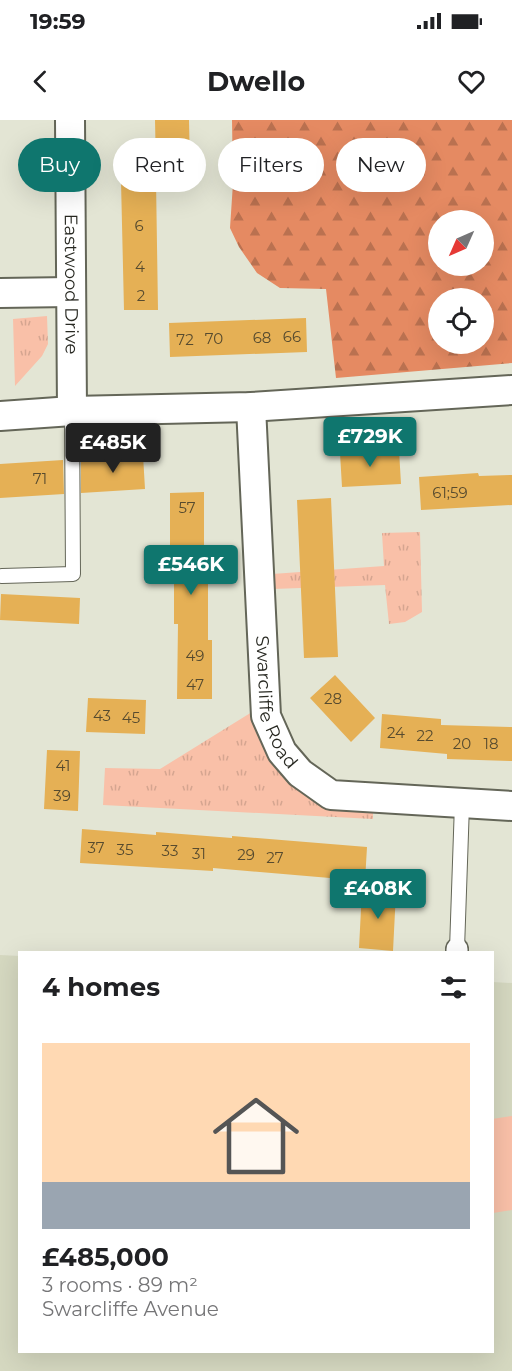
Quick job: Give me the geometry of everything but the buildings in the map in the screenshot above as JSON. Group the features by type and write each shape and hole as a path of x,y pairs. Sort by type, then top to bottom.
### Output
{"street":[{"name":"Eastwood Drive","path":"70,120 72,411"},
{"path":"0,293 70,292"},
{"path":"0,416 72,411 250,407 512,390"},
{"name":"Swarcliffe Road","path":"250,407 266,716 282,752 300,773 331,795 512,806"}],"lane":[{"path":"2,576 73,574 72,411"},
{"path":"458,951 462,804"}],"shaded area":[{"path":"0,955 18,956 18,1353 494,1353 494,982 512,983 512,1371 0,1371"}],"green space":[{"path":"232,120 512,120 512,363 336,378 326,289 280,288 257,273 239,247 230,228 232,192 324,192 324,138 232,138"},
{"path":"47,316 48,344 42,356 15,386 13,319"},
{"path":"420,532 422,612 405,622 389,624 385,585 273,589 272,574 384,566 382,533"},
{"path":"265,704 300,773 373,798 373,819 103,805 105,768 160,769"},
{"path":"512,1116 512,1210 494,1213 494,1119"}]}
